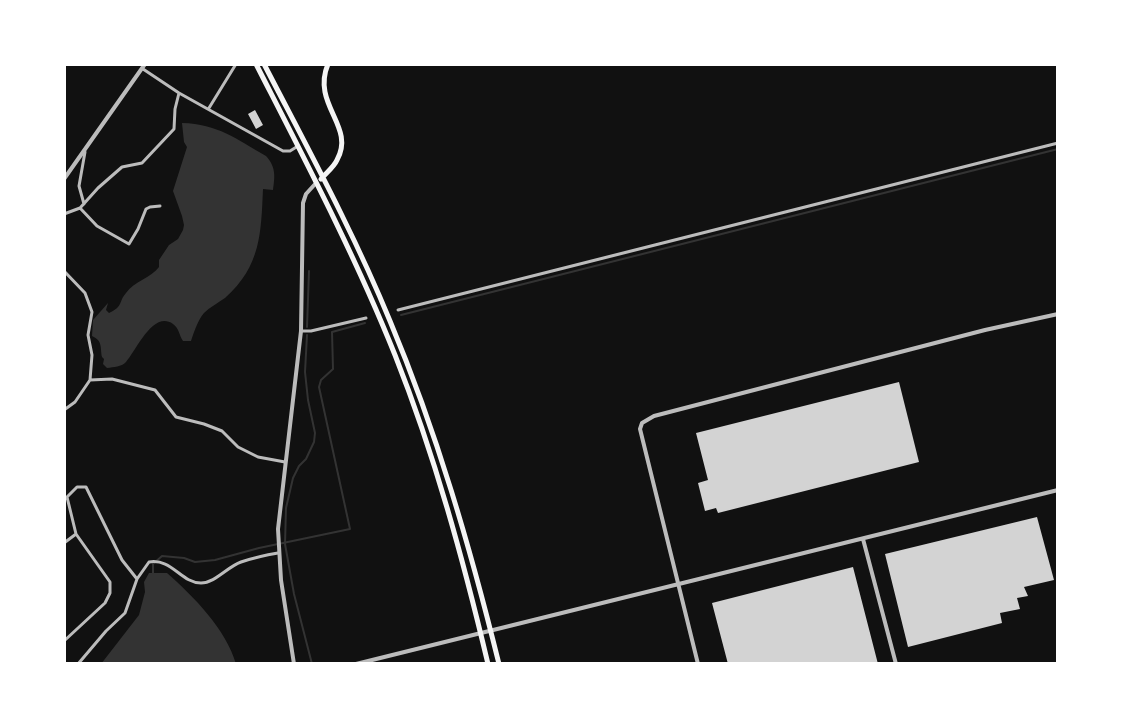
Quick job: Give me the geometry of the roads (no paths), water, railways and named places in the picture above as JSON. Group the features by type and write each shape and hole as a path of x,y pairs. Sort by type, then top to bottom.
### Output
{"main road":[{"path":"256,64 366,286 396,357 442,487 467,572 488,664"},
{"path":"264,64 373,280 414,382 453,491 499,664"},
{"path":"316,183 336,162 342,150 342,136 323,90 328,64"}],"street":[{"path":"138,64 179,93 283,151 298,146"},
{"path":"209,108 236,64"},
{"path":"64,179 144,66"},
{"path":"64,214 82,206 122,167 142,163 174,129 179,93"},
{"path":"398,310 1058,143"},
{"path":"85,148 79,186 82,206 97,226 129,244 146,209 160,206"},
{"path":"294,664 286,622 278,529 301,331 303,203 316,183"},
{"path":"64,271 85,293 92,312 88,335 92,355 90,380 75,402 64,410"},
{"path":"698,664 640,429 642,423 654,416 1058,314"},
{"path":"301,331 366,318"},
{"path":"90,380 112,379 155,390 176,417 222,431 238,447 258,457 285,462"},
{"path":"64,641 105,603 110,593 110,582 76,534 66,498 77,487 86,487 122,560 137,579"},
{"path":"356,664 1058,490"},
{"path":"64,543 76,534"},
{"path":"863,538 896,664"},
{"path":"78,664 125,613 137,579 149,562 158,560 193,581 203,583 238,563 278,553"}],"waterway":[{"path":"401,315 1058,149"},
{"path":"307,327 309,271"},
{"path":"153,573 153,564 162,556 195,562 215,560 350,529 319,387 321,380 333,369 332,332 365,323"},
{"path":"307,335 305,372 315,433 306,459 293,478 286,508 285,544 312,664"}]}
